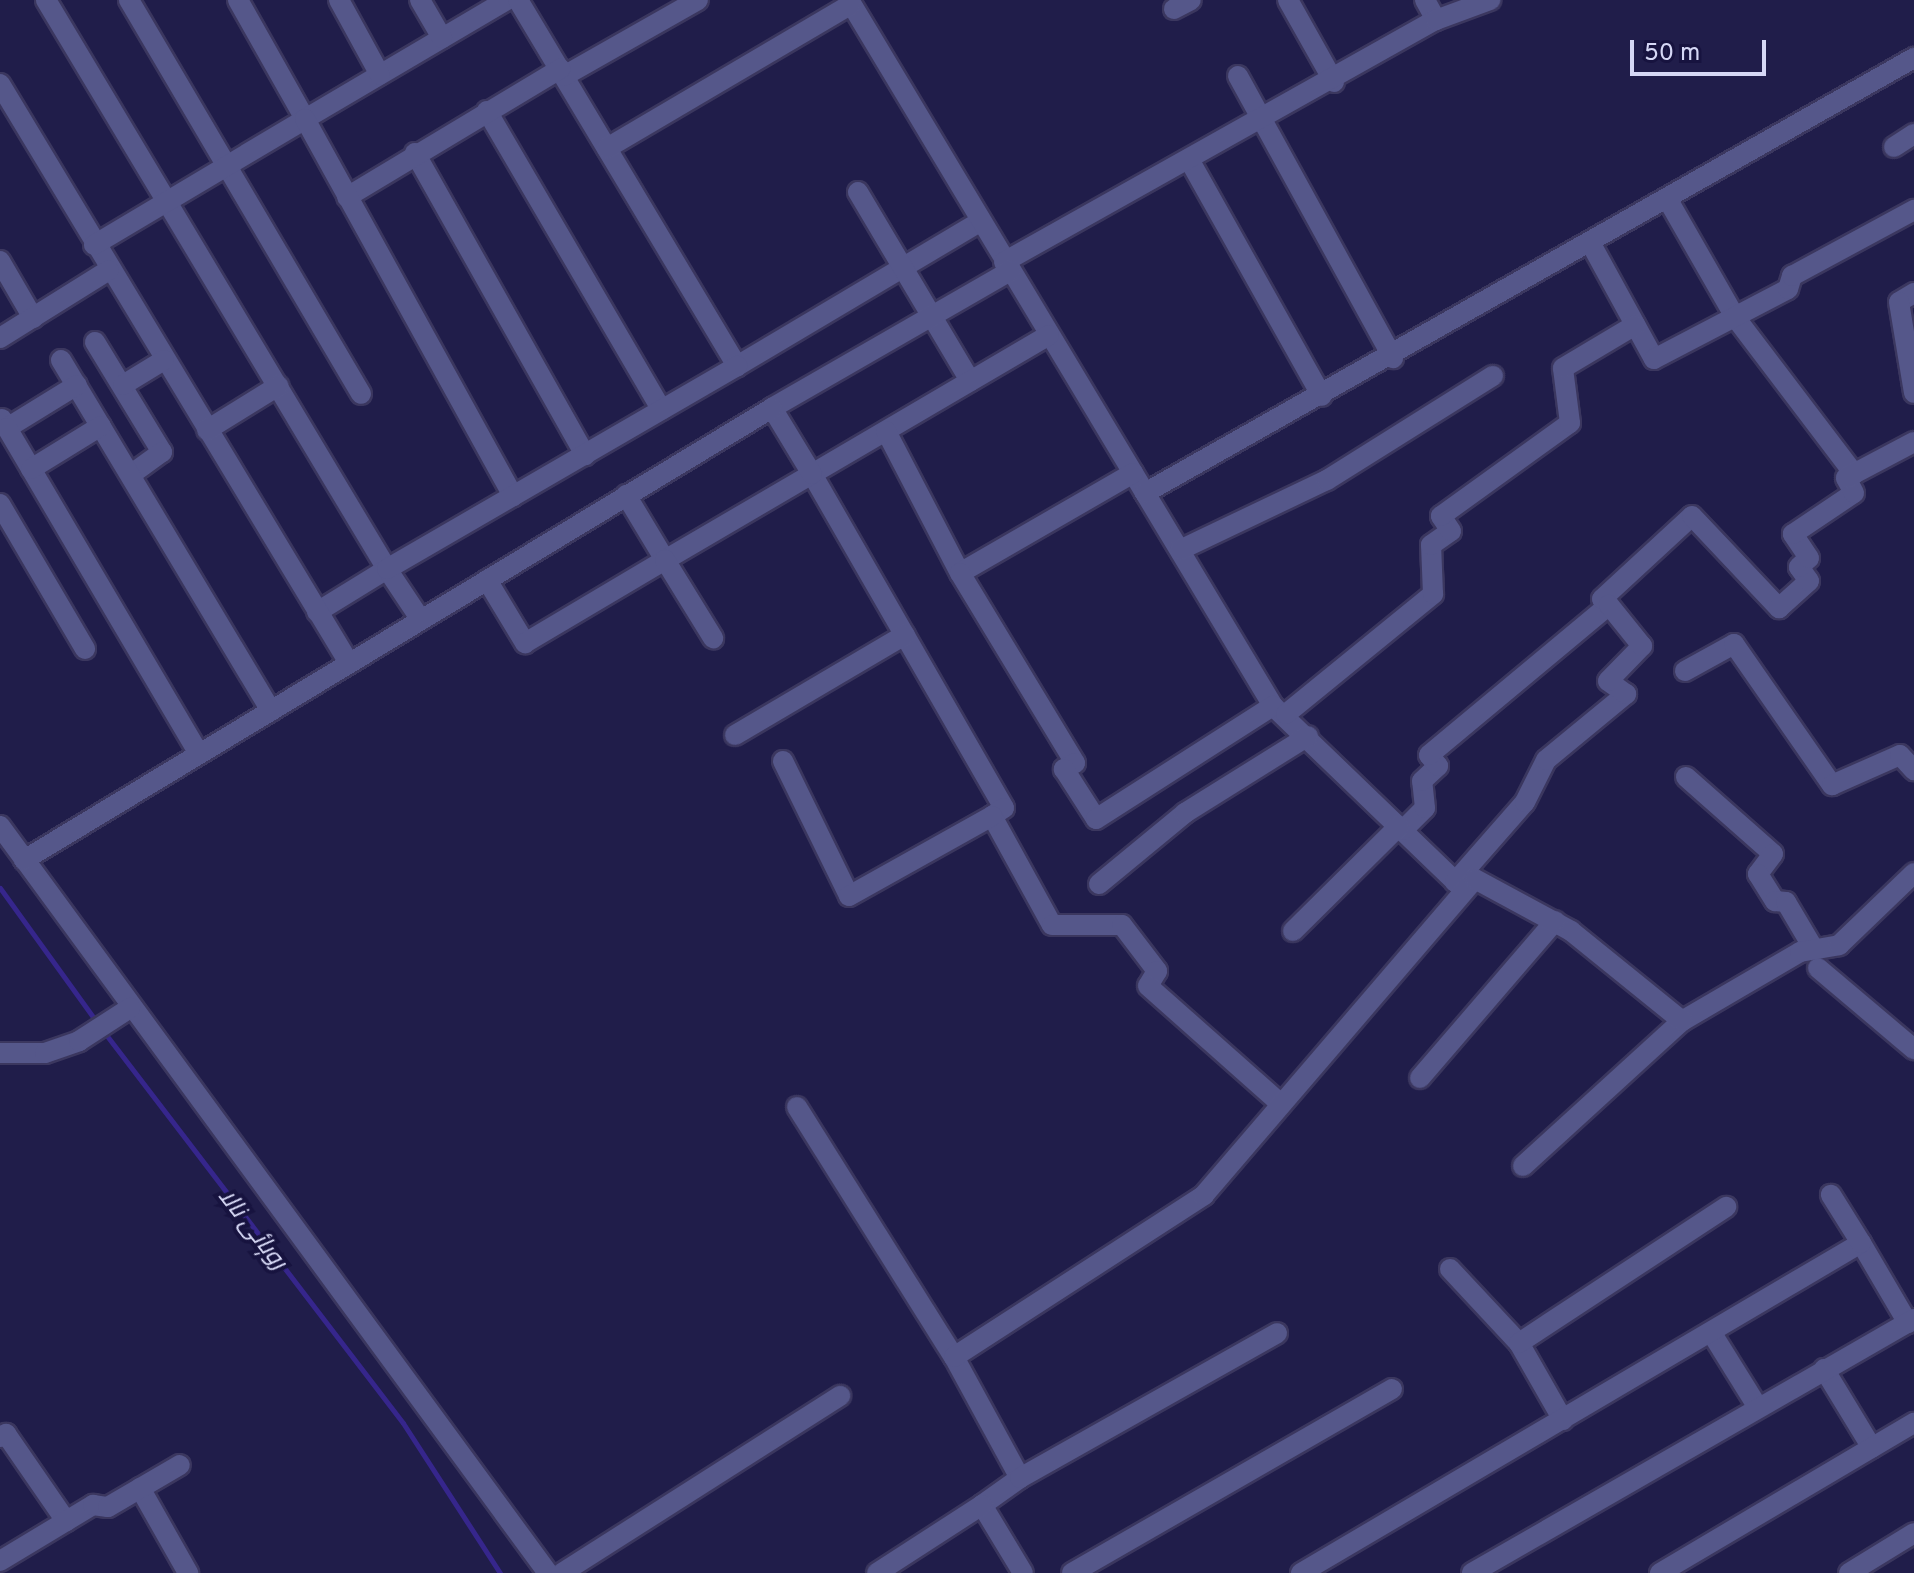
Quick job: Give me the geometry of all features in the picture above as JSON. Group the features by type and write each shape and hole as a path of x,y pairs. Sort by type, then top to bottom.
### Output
{"street":[{"path":"46,0 387,569 421,620"},
{"path":"129,0 361,394"},
{"path":"238,0 513,496"},
{"path":"339,0 380,75"},
{"path":"420,0 442,38"},
{"path":"94,245 507,0"},
{"path":"518,0 737,366"},
{"path":"347,197 487,111 698,0"},
{"path":"1288,0 1334,82"},
{"path":"1425,0 1436,20"},
{"path":"24,860 626,495 932,316 1007,266 1264,123 1436,20 1490,0"},
{"path":"607,148 850,2 980,222 1279,710 1459,885"},
{"path":"1145,493 1393,358 1914,58"},
{"path":"1238,76 1393,358"},
{"path":"0,84 109,270 349,663"},
{"path":"487,111 662,410"},
{"path":"1894,147 1914,134"},
{"path":"415,153 585,455"},
{"path":"1191,163 1322,396"},
{"path":"858,192 970,381"},
{"path":"1668,200 1735,317 1854,474"},
{"path":"1591,244 1654,359 1788,289 1792,276 1914,210"},
{"path":"317,612 980,222"},
{"path":"0,261 33,318"},
{"path":"0,338 109,270"},
{"path":"1914,293 1899,302 1914,393"},
{"path":"886,431 960,573 1075,763 1064,769 1096,819 1279,710 1433,594 1431,545 1451,531 1441,516 1570,423 1563,368 1635,325"},
{"path":"487,580 525,643 1049,335"},
{"path":"95,342 162,452 130,475"},
{"path":"61,360 271,711"},
{"path":"123,385 164,360"},
{"path":"1180,550 1327,480 1493,376"},
{"path":"77,385 3,422 199,754"},
{"path":"207,430 278,386"},
{"path":"772,408 1004,808 849,896 783,761"},
{"path":"31,469 101,426"},
{"path":"954,1357 1204,1195 1525,802 1546,760 1626,694 1608,681 1642,646 1602,599 1692,516 1779,608 1809,581 1799,567 1809,558 1793,534 1854,493 1846,478 1914,442"},
{"path":"960,573 1133,473"},
{"path":"626,495 713,638"},
{"path":"0,504 85,649"},
{"path":"1293,931 1425,808 1422,781 1438,766 1429,755 1609,605"},
{"path":"735,735 905,635"},
{"path":"1685,671 1734,644 1832,785 1900,755 1914,770"},
{"path":"1099,884 1185,813 1308,736"},
{"path":"1686,777 1773,854 1758,874 1775,901 1786,902 1812,946"},
{"path":"992,816 1052,925 1122,925 1157,971 1148,986 1281,1104"},
{"path":"0,826 123,1013 548,1573"},
{"path":"1523,1166 1682,1021 1812,946 1839,945 1914,873"},
{"path":"1459,885 1475,879 1493,883 1555,921 1682,1021"},
{"path":"1420,1078 1555,921"},
{"path":"1818,968 1914,1049"},
{"path":"0,1053 45,1053 79,1041 123,1013"},
{"path":"797,1107 954,1357 1020,1478"},
{"path":"1472,1573 1757,1406 1911,1321 1831,1195"},
{"path":"1519,1343 1726,1207"},
{"path":"1301,1573 1861,1243"},
{"path":"1450,1269 1519,1343 1563,1420"},
{"path":"1711,1332 1757,1406"},
{"path":"877,1573 1020,1478 1277,1333"},
{"path":"1824,1369 1872,1448"},
{"path":"1072,1573 1392,1389"},
{"path":"562,1573 840,1396"},
{"path":"1660,1573 1914,1423"},
{"path":"0,1437 6,1434 66,1521"},
{"path":"0,1561 66,1521 140,1488 180,1465"},
{"path":"140,1488 188,1573"},
{"path":"982,1505 1023,1573"},
{"path":"1849,1573 1914,1533"}],"waterway":[{"name":"روہائی نالا","path":"0,888 98,1024"},
{"name":"روہائی نالا","path":"104,1032 403,1423 500,1573"}]}
